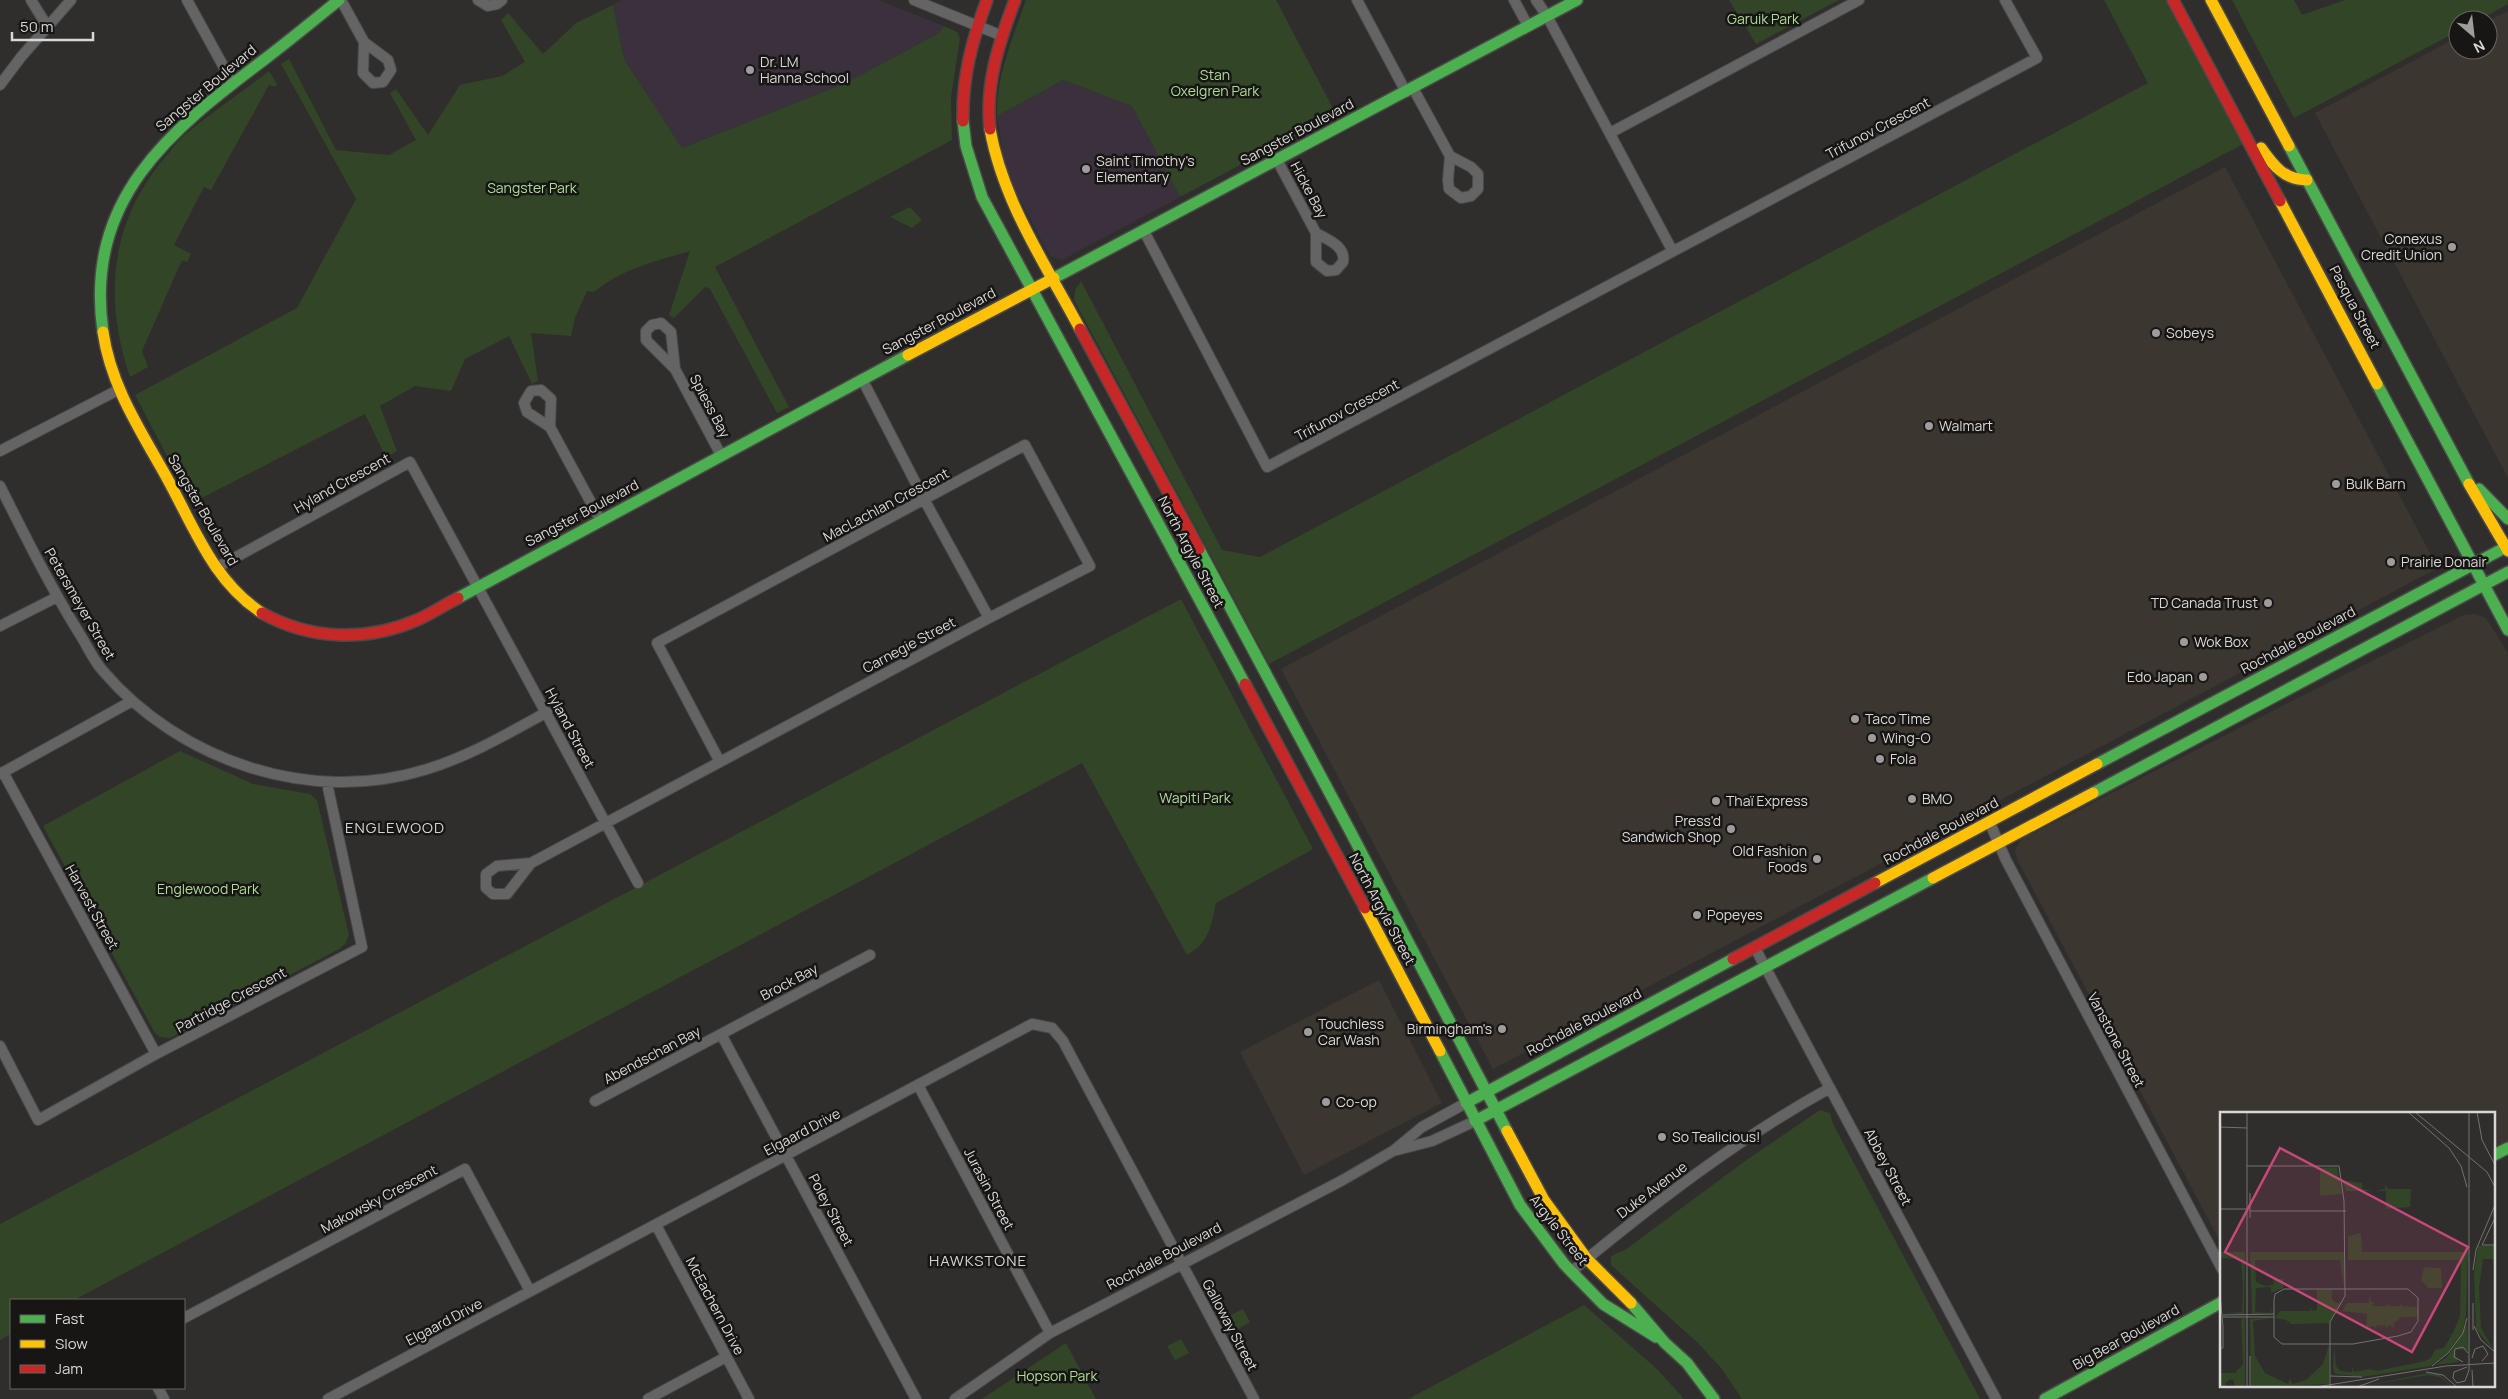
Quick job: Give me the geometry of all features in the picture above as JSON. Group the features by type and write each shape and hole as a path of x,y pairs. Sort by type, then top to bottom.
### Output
{"street":[{"path":"31,0 47,26"},
{"path":"0,85 47,26 71,0"},
{"path":"187,0 232,82"},
{"path":"340,0 364,42"},
{"name":"Sangster Boulevard","path":"340,0 232,82 173,132 149,159 124,196 109,232 103,263 100,300 107,353 118,390 216,568 239,596 270,617 301,631 323,636 356,637 417,620 862,379 1577,0"},
{"path":"478,0 488,6 498,4 502,0"},
{"path":"914,0 1000,35"},
{"name":"North Argyle Street","path":"987,0 976,26 965,71 961,122 972,172 982,197 1329,840 1466,1103"},
{"name":"North Argyle Street","path":"1015,0 1000,35 989,91 988,119 992,147 1000,176 1014,206 1054,277 1401,925 1486,1092"},
{"path":"1357,0 1450,156"},
{"path":"1514,0 1528,26"},
{"path":"1536,0 1547,16 1672,250"},
{"path":"1610,133 1859,0"},
{"name":"Trifunov Crescent","path":"1144,231 1268,467 1464,364 1672,250 2037,58 2005,0"},
{"name":"Pasqua Street","path":"2173,0 2508,630"},
{"name":"Pasqua Street","path":"2211,0 2463,473 2507,548"},
{"path":"2231,107 2276,168 2287,177 2308,180"},
{"name":"Hicke Bay","path":"1277,160 1316,233"},
{"name":"Spiess Bay","path":"676,369 721,455"},
{"path":"862,379 925,501 989,618"},
{"path":"0,451 118,390"},
{"path":"550,427 601,521"},
{"name":"MacLachlan Crescent","path":"720,762 657,643 925,501 1025,445 1090,566 989,618"},
{"name":"Hyland Crescent","path":"216,568 410,462 477,587"},
{"path":"2463,473 2508,519"},
{"name":"Petersmeyer Street","path":"0,486 57,597 102,670 132,701 165,725 210,753 262,773 327,782 370,780 424,770 482,748 547,712"},
{"name":"Rochdale Boulevard","path":"955,1399 1050,1333 1341,1181 1393,1151 1422,1127 1989,821 2473,564 2507,548"},
{"name":"Rochdale Boulevard","path":"1393,1151 1432,1141 1475,1121 2508,572"},
{"name":"Hyland Street","path":"477,587 547,712 638,882"},
{"path":"0,626 57,597"},
{"name":"Carnegie Street","path":"531,863 989,618"},
{"path":"2,773 132,701"},
{"name":"Harvest Street","path":"2,773 156,1054"},
{"name":"Partridge Crescent","path":"0,1046 38,1120 156,1054 362,947 327,782"},
{"name":"Vanstone Street","path":"1989,821 2000,842 2006,860 2220,1265"},
{"path":"531,863 506,894 493,894 486,888 485,878 493,867 531,863"},
{"name":"Abbey Street","path":"1755,948 1996,1399"},
{"name":"Brock Bay","path":"722,1034 870,955"},
{"name":"Elgaard Drive","path":"328,1399 1032,1024 1052,1028 1063,1041 1182,1263"},
{"name":"Abendschan Bay","path":"595,1101 722,1034"},
{"name":"Poley Street","path":"722,1034 916,1399"},
{"name":"Jurasin Street","path":"918,1085 1050,1333"},
{"name":"Duke Avenue","path":"1571,1272 1662,1198 1756,1131 1830,1088"},
{"name":"Argyle Street","path":"1486,1092 1544,1200 1587,1259 1637,1309 1665,1343 1687,1363 1714,1399"},
{"name":"Argyle Street","path":"1466,1103 1520,1205 1571,1272 1603,1304 1665,1343"},
{"path":"2496,1154 2508,1148"},
{"name":"Makowsky Crescent","path":"185,1317 465,1169 530,1291"},
{"name":"McEachern Drive","path":"656,1225 749,1399"},
{"name":"Galloway Street","path":"1182,1263 1254,1399"},
{"name":"Big Bear Boulevard","path":"2045,1399 2220,1303"},
{"path":"648,1399 726,1357"}],"shaded area":[{"name":"Dr. LM Hanna School","path":"622,0 878,0 944,26 939,33 848,82 682,148 624,59 613,5"},
{"path":"2508,11 2508,478 2315,113 2448,42 2448,60 2498,60 2498,16"},
{"name":"Saint Timothy's Elementary","path":"1063,80 1132,106 1180,197 1062,260 1050,256 1011,183 1003,156 997,116"},
{"path":"2225,167 2438,568 1493,1069 1281,669"},
{"path":"2475,614 2486,618 2508,653 2508,1141 2496,1147 2496,1112 2220,1112 2220,1241 2018,861 2015,852 2017,846 2022,839 2464,615"},
{"path":"1379,980 1442,1103 1304,1175 1240,1052"}],"green space":[{"name":"Stan Oxelgren Park","path":"1026,0 1276,0 1336,114 1180,197 1132,106 1063,80 997,116 997,101 1002,71"},
{"name":"Garuik Park","path":"1729,0 1839,0 1756,44"},
{"path":"2104,0 2167,0 2245,143 1269,664 1074,300 1075,290 1081,281 1222,550 1260,557 2148,83"},
{"path":"2232,0 2294,0 2302,15 2345,0 2508,0 2508,4 2497,10 2448,10 2448,36 2294,118"},
{"name":"Sangster Park","path":"613,5 624,59 682,148 848,82 939,33 944,26 957,32 960,38 951,97 952,140 715,267 789,407 777,413 710,289 705,287 674,318 669,315 690,251 665,258 616,277 594,292 587,291 575,318 571,336 531,333 538,381 532,384 509,336 465,359 451,391 415,386 380,406 397,451 386,458 365,414 192,503 135,395 297,308 356,199 281,64 289,59 336,150 389,155 416,140 390,93 396,89 428,135 460,85 502,76 525,62 501,20 508,13 543,54 576,23"},
{"path":"269,71 277,84 275,87 269,85 211,190 204,187 174,245 191,254 187,262 182,260 142,351 148,367 130,377 121,347 116,318 115,289 117,261 123,234 133,207 147,181 181,138"},
{"path":"910,207 922,220 912,228 890,217"},
{"name":"Wapiti Park","path":"1181,599 1313,849 1216,903 1205,939 1187,955 1082,763 76,1299 10,1299 10,1335 0,1340 0,1224"},
{"name":"Englewood Park","path":"180,751 253,784 310,794 317,800 349,935 345,944 339,949 170,1038 160,1037 155,1033 43,826"},
{"path":"1820,1110 1830,1113 1833,1124 1980,1399 1742,1399 1721,1368 1699,1344 1611,1265 1611,1256 1625,1250 1745,1161"},
{"path":"1584,1305 1658,1370 1684,1399 1408,1399"},
{"path":"1243,1309 1250,1322 1237,1330 1229,1316"},
{"path":"1181,1339 1189,1353 1175,1360 1167,1346"},
{"name":"Hopson Park","path":"1066,1343 1096,1399 982,1399"}],"traffic: fast":[{"path":"103,332 101,285 107,243 121,206 141,173 167,142 197,113 339,0"},
{"path":"1054,278 1577,0"},
{"path":"963,121 966,146 982,197 1245,684"},
{"path":"2289,146 2469,484"},
{"path":"458,598 908,355"},
{"path":"2377,384 2508,630"},
{"path":"2479,489 2508,519"},
{"path":"2097,764 2508,546"},
{"path":"1199,549 1349,829 1507,1131"},
{"path":"2093,793 2508,572"},
{"path":"1475,1121 1933,878"},
{"path":"1466,1103 1733,959"},
{"path":"1440,1051 1520,1205 1564,1264 1603,1304 1656,1337"},
{"path":"2496,1154 2508,1148"},
{"path":"1631,1303 1665,1343 1687,1363 1714,1399"},
{"path":"2045,1399 2220,1303"}],"traffic: slow":[{"path":"2211,0 2289,146"},
{"path":"990,129 996,156 1015,207 1080,329"},
{"path":"2261,148 2280,170 2292,177 2307,180"},
{"path":"2280,201 2377,384"},
{"path":"908,355 1054,278"},
{"path":"103,332 113,371 128,408 206,552 230,585 262,613"},
{"path":"2469,484 2508,551"},
{"path":"1875,883 2097,764"},
{"path":"1933,878 2093,793"},
{"path":"1365,908 1440,1051"},
{"path":"1507,1131 1544,1200 1587,1259 1631,1303"}],"traffic: jam":[{"path":"963,121 966,74 987,0"},
{"path":"990,129 991,79 999,47 1015,0"},
{"path":"2173,0 2280,201"},
{"path":"1080,329 1199,549"},
{"path":"262,613 299,629 338,635 358,635 398,627 422,618 458,598"},
{"path":"1245,684 1365,908"},
{"path":"1733,959 1875,883"}],"place":[{"name":"Dr. LM Hanna School","path":"750,70"},
{"name":"Saint Timothy's Elementary","path":"1086,169"},
{"name":"Conexus Credit Union","path":"2452,247"},
{"name":"Sobeys","path":"2156,333"},
{"name":"Walmart","path":"1929,426"},
{"name":"Bulk Barn","path":"2336,484"},
{"name":"Prairie Donair","path":"2391,562"},
{"name":"TD Canada Trust","path":"2268,603"},
{"name":"Wok Box","path":"2184,642"},
{"name":"Edo Japan","path":"2203,677"},
{"name":"Taco Time","path":"1855,719"},
{"name":"Wing-O","path":"1872,738"},
{"name":"Fola","path":"1880,759"},
{"name":"BMO","path":"1912,799"},
{"name":"Thaï Express","path":"1716,801"},
{"name":"Press'd Sandwich Shop","path":"1731,829"},
{"name":"Old Fashion Foods","path":"1817,859"},
{"name":"Popeyes","path":"1697,915"},
{"name":"Birmingham's","path":"1502,1029"},
{"name":"Touchless Car Wash","path":"1308,1032"},
{"name":"Co-op","path":"1326,1102"},
{"name":"So Tealicious!","path":"1662,1137"}],"district":[{"name":"ENGLEWOOD","path":"395,828"},
{"name":"HAWKSTONE","path":"978,1261"}]}
